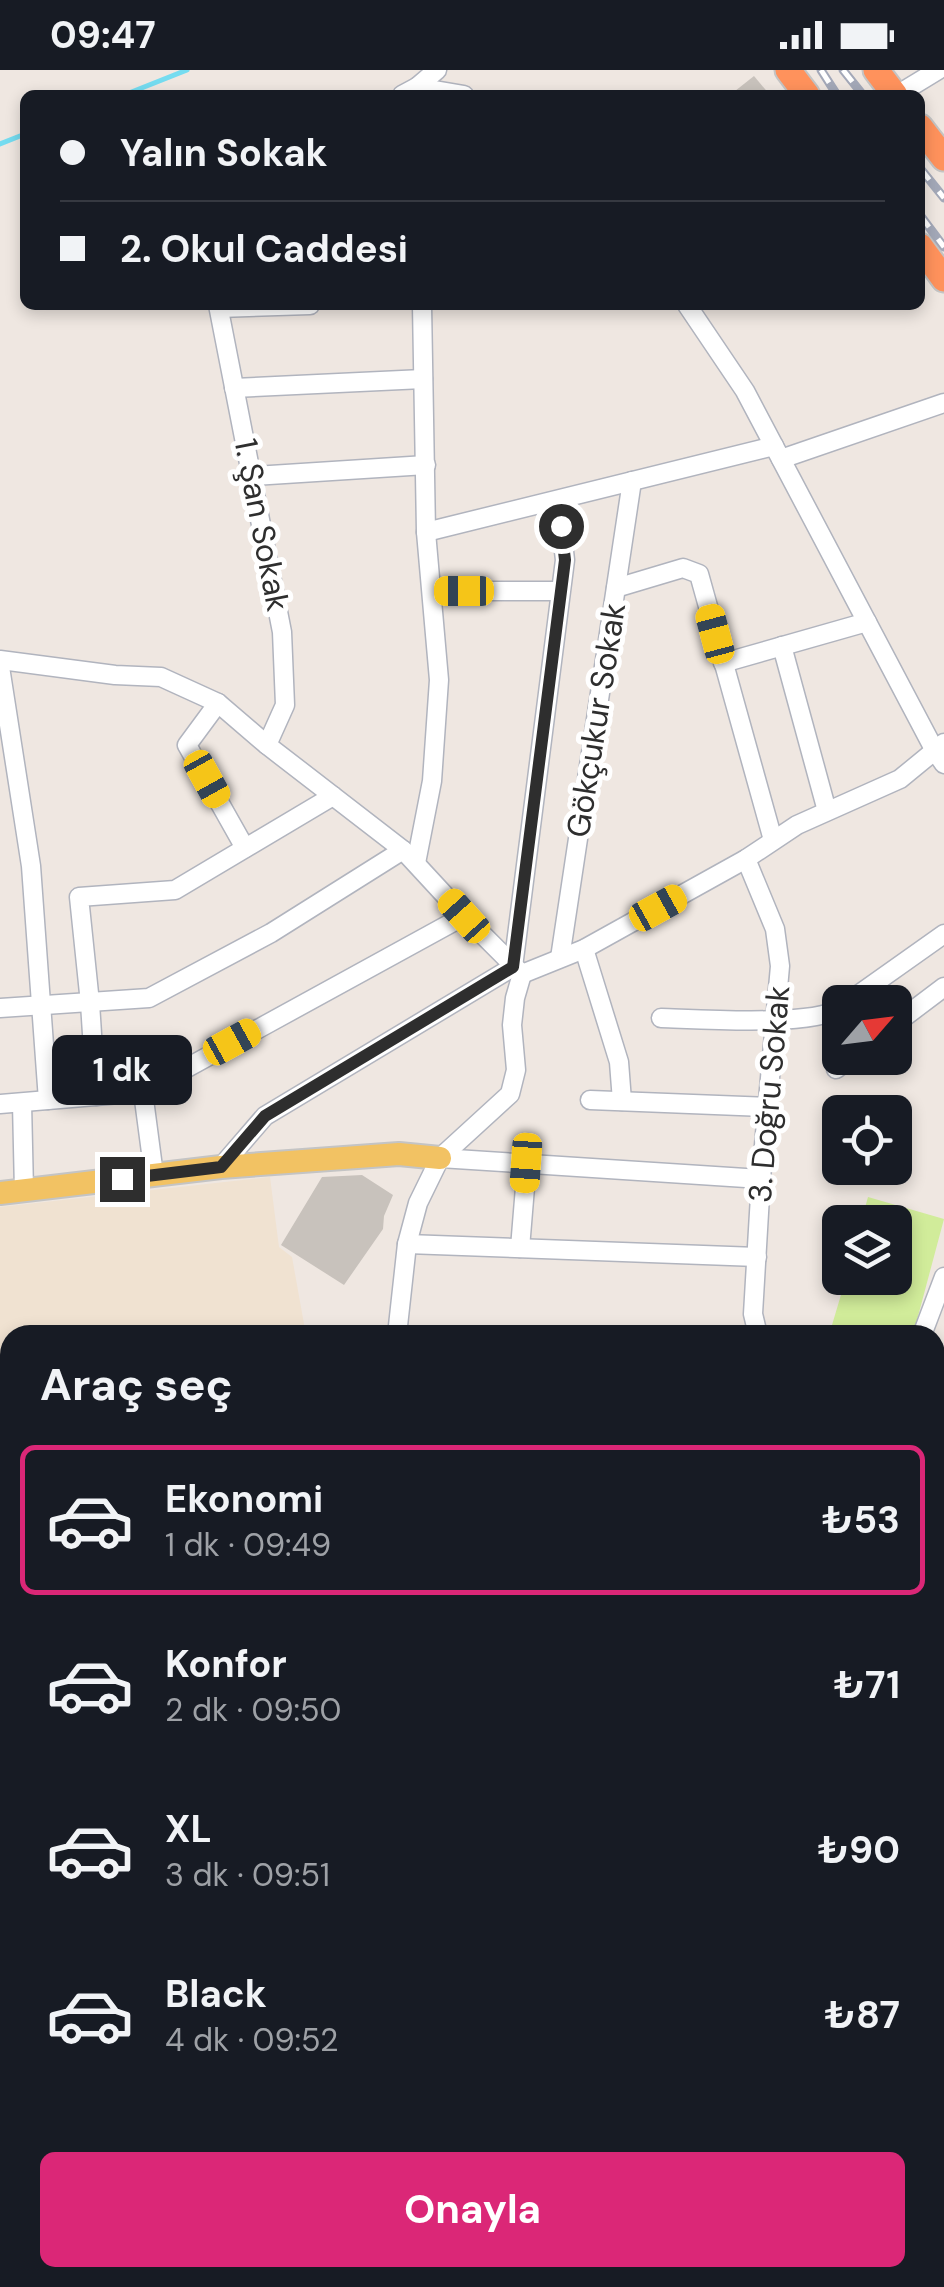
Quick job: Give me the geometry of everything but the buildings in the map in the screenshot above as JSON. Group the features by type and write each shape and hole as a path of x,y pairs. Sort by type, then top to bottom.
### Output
{"highway":[{"path":"788,70 803,90"},
{"path":"876,70 892,90"},
{"path":"925,133 944,158"},
{"path":"925,253 944,279"}],"main road":[{"path":"12,1192 221,1167 400,1154 440,1158"}],"street":[{"path":"414,90 437,70"},
{"path":"904,90 938,70"},
{"name":"1. Şan Sokak","path":"219,310 282,632 284,706 267,744"},
{"path":"0,1008 149,998 410,856 432,781 439,680 426,532 422,310"},
{"path":"221,1167 265,1116 518,970 584,949 746,859 797,825 900,779 941,752 867,622 745,391 690,310"},
{"path":"234,388 423,379"},
{"path":"426,532 632,481 778,452 944,403"},
{"path":"254,476 426,465"},
{"name":"Gökçukur Sokak","path":"560,958 632,481"},
{"path":"397,1325 407,1244 418,1203 440,1158 510,1094 516,1070 512,1025 565,560 561,526"},
{"path":"616,588 683,568 699,574 773,840"},
{"path":"432,591 560,591"},
{"path":"724,663 867,622"},
{"path":"782,646 827,812"},
{"path":"48,1100 31,866 0,664 161,677 218,703 410,856 518,970"},
{"path":"218,703 188,745 245,848"},
{"path":"96,1096 79,897 175,890 334,796"},
{"name":"3. Doğru Sokak","path":"746,859 775,928 780,966 761,1178 756,1325"},
{"path":"0,1104 142,1092 464,916"},
{"path":"872,985 944,934"},
{"path":"584,949 619,1062 622,1101"},
{"path":"912,1011 944,987"},
{"path":"661,1018 774,1020 822,1016"},
{"path":"142,1092 154,1175"},
{"path":"590,1100 767,1107"},
{"path":"12,1192 22,1102"},
{"path":"440,1158 761,1178"},
{"path":"520,1248 526,1163"},
{"path":"407,1244 757,1257"},
{"path":"926,1325 944,1277"}],"shaded area":[{"path":"270,1177 279,1247 292,1257 304,1325 0,1325 0,1207"}],"green space":[{"path":"868,1197 896,1205 866,1205"},
{"path":"912,1210 944,1219 916,1325 832,1325 841,1295 912,1295"}],"waterway":[{"path":"137,90 187,70"},
{"path":"0,144 20,136"}],"railway":[{"path":"821,70 834,90"},
{"path":"843,70 859,90"},
{"path":"925,174 944,198"},
{"path":"925,222 944,247"}],"route":[{"path":"122,1179 221,1167 265,1116 513,967 565,560 561,526"}]}
